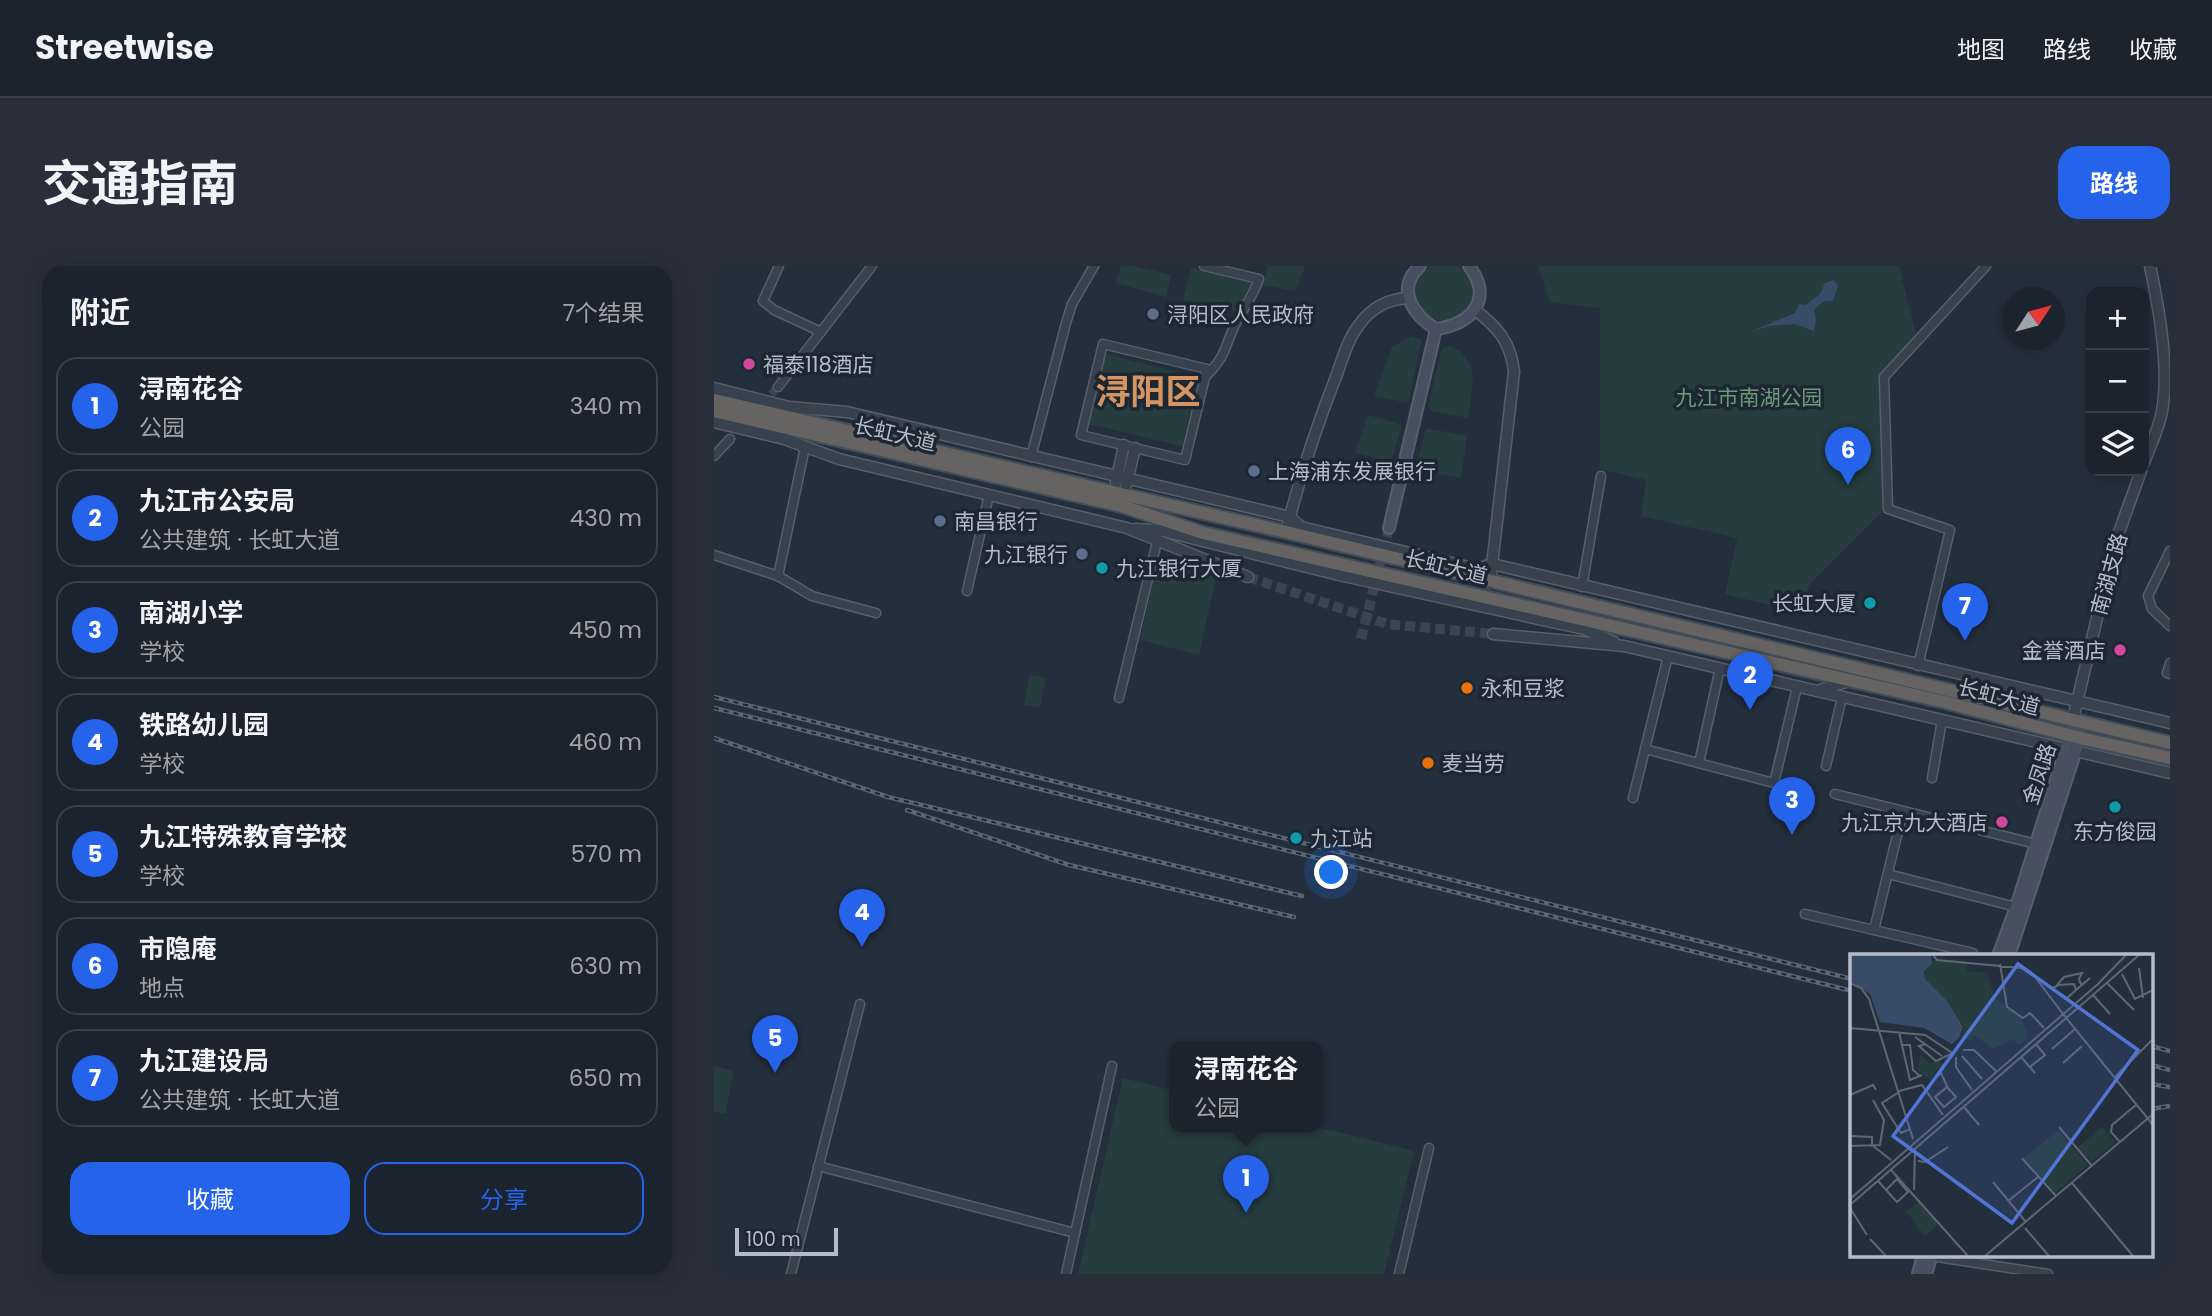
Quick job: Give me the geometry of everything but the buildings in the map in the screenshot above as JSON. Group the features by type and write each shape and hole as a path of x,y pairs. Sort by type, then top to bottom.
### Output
{"highway":[{"name":"长虹大道","path":"714,400 1118,501 1203,533 1945,702 2073,744 2170,758"},
{"name":"长虹大道","path":"714,411 1118,501 1286,532 1490,583 2170,743"}],"main road":[{"path":"1436,329 1465,321 1475,310 1480,294 1478,279 1469,266"},
{"path":"1417,268 1408,298 1417,315 1436,329"},
{"path":"1389,528 1436,329"},
{"name":"金凤路","path":"2011,954 2073,744 2073,719"},
{"name":"金凤路","path":"1999,954 2073,744"},
{"path":"1918,1274 1928,1256"},
{"path":"1926,1274 1929,1256"}],"street":[{"path":"779,266 763,301 766,306 821,332"},
{"path":"778,387 872,266"},
{"path":"1031,457 1066,323 1094,266"},
{"path":"1204,266 1259,279 1251,302 1237,322 1223,359 1205,377"},
{"path":"1918,666 1950,530 1888,509 1884,377 1986,266"},
{"path":"2149,449 2162,412 2164,379 2157,297 2150,266"},
{"path":"1286,532 1324,408 1351,338 1360,323 1376,308 1390,299 1408,298"},
{"path":"1475,310 1491,322 1506,340 1514,372 1490,583"},
{"path":"1102,344 1207,369 1205,377 1185,460 1081,435 1102,344"},
{"path":"714,388 789,407 847,412 1290,517 1301,527 1477,569 1492,564 2170,723"},
{"path":"714,422 805,447 839,460 1127,528 1203,533"},
{"path":"714,456 730,439"},
{"path":"1123,478 1124,445"},
{"path":"778,576 805,447"},
{"path":"1118,501 1123,478 1135,448"},
{"path":"1582,587 1601,476"},
{"name":"南湖支路","path":"2073,719 2114,546 2139,476"},
{"path":"967,591 989,495"},
{"path":"1127,528 1248,577"},
{"path":"1163,531 1339,575 1584,629 1624,646"},
{"path":"1119,698 1157,542"},
{"path":"2170,551 2148,596 2152,609 2170,626"},
{"path":"714,555 778,576 813,596 876,613"},
{"path":"1493,634 1624,646 1942,720 2073,744 2170,774"},
{"path":"1689,645 1717,668"},
{"path":"1810,659 1844,648"},
{"path":"1633,798 1668,656"},
{"path":"2170,663 2167,673 2170,674"},
{"path":"1699,763 1717,668"},
{"path":"1816,691 1849,681"},
{"path":"2006,685 2036,710"},
{"path":"1645,749 1774,783 1797,687"},
{"path":"1826,766 1842,697"},
{"path":"1932,778 1942,720"},
{"path":"1835,794 2036,844"},
{"path":"1874,930 1903,811"},
{"path":"1888,874 2016,908"},
{"path":"1805,914 1973,953"},
{"path":"791,1274 860,1004"},
{"path":"1066,1274 1112,1066"},
{"path":"1399,1274 1429,1148"},
{"path":"818,1166 1075,1233"},
{"path":"1935,1256 2048,1274"}],"green space":[{"path":"1444,263 1460,268 1468,276 1473,292 1468,308 1460,316 1444,321 1428,316 1420,308 1415,292 1420,276 1428,268"},
{"path":"1121,266 1135,266 1171,275 1166,297 1116,283"},
{"path":"1268,266 1305,266 1295,291 1263,285"},
{"name":"九江市南湖公园","path":"1538,266 1899,266 1916,335 1879,377 1884,510 1809,585 1803,613 1725,594 1737,538 1641,516 1646,480 1600,469 1600,308 1550,302"},
{"path":"1191,268 1255,283 1240,312 1183,300"},
{"path":"1411,336 1422,340 1408,403 1374,396 1392,347"},
{"path":"1451,346 1461,352 1471,368 1473,387 1468,418 1432,411 1428,407 1442,348"},
{"path":"1105,354 1198,377 1182,446 1089,424"},
{"path":"1368,415 1402,425 1391,462 1355,453"},
{"path":"1426,428 1467,436 1461,478 1415,469"},
{"path":"1157,564 1216,577 1199,655 1140,640"},
{"path":"1030,675 1046,678 1040,708 1024,705"},
{"path":"714,1066 734,1071 725,1114 714,1112"},
{"path":"1123,1078 1169,1090 1169,1132 1323,1132 1323,1128 1414,1151 1384,1274 1078,1274"}],"water":[{"path":"1834,280 1838,286 1833,301 1824,301 1814,310 1814,331 1794,324 1769,326 1750,332 1795,313 1799,304 1806,305 1820,294 1825,283"}],"tunnel":[{"path":"763,403 778,387"},
{"path":"1361,639 1389,528"},
{"path":"1248,577 1387,624 1493,634"}],"railway":[{"path":"714,697 1850,979"},
{"path":"714,708 1850,991"},
{"path":"714,738 888,797 1302,896"},
{"path":"907,810 1069,865 1294,917"},
{"path":"2152,1046 2170,1051"},
{"path":"2152,1065 2170,1070"},
{"path":"2152,1084 2170,1087"},
{"path":"2152,1109 2170,1106"}],"place":[{"name":"浔阳区人民政府","path":"1153,314"},
{"name":"福泰118酒店","path":"749,364"},
{"name":"上海浦东发展银行","path":"1254,471"},
{"name":"市隐庵","path":"1848,485"},
{"name":"南昌银行","path":"940,521"},
{"name":"九江银行","path":"1082,554"},
{"name":"九江银行大厦","path":"1102,568"},
{"name":"长虹大厦","path":"1870,603"},
{"name":"九江建设局","path":"1965,641"},
{"name":"金誉酒店","path":"2120,650"},
{"name":"永和豆浆","path":"1467,688"},
{"name":"九江市公安局","path":"1750,710"},
{"name":"麦当劳","path":"1428,763"},
{"name":"东方俊园","path":"2115,807"},
{"name":"九江京九大酒店","path":"2002,822"},
{"name":"南湖小学","path":"1792,835"},
{"name":"九江站","path":"1296,838"},
{"name":"铁路幼儿园","path":"862,947"},
{"name":"九江特殊教育学校","path":"775,1073"},
{"name":"浔南花谷","path":"1246,1213"}],"district":[{"name":"浔阳区","path":"1148,391"}]}
